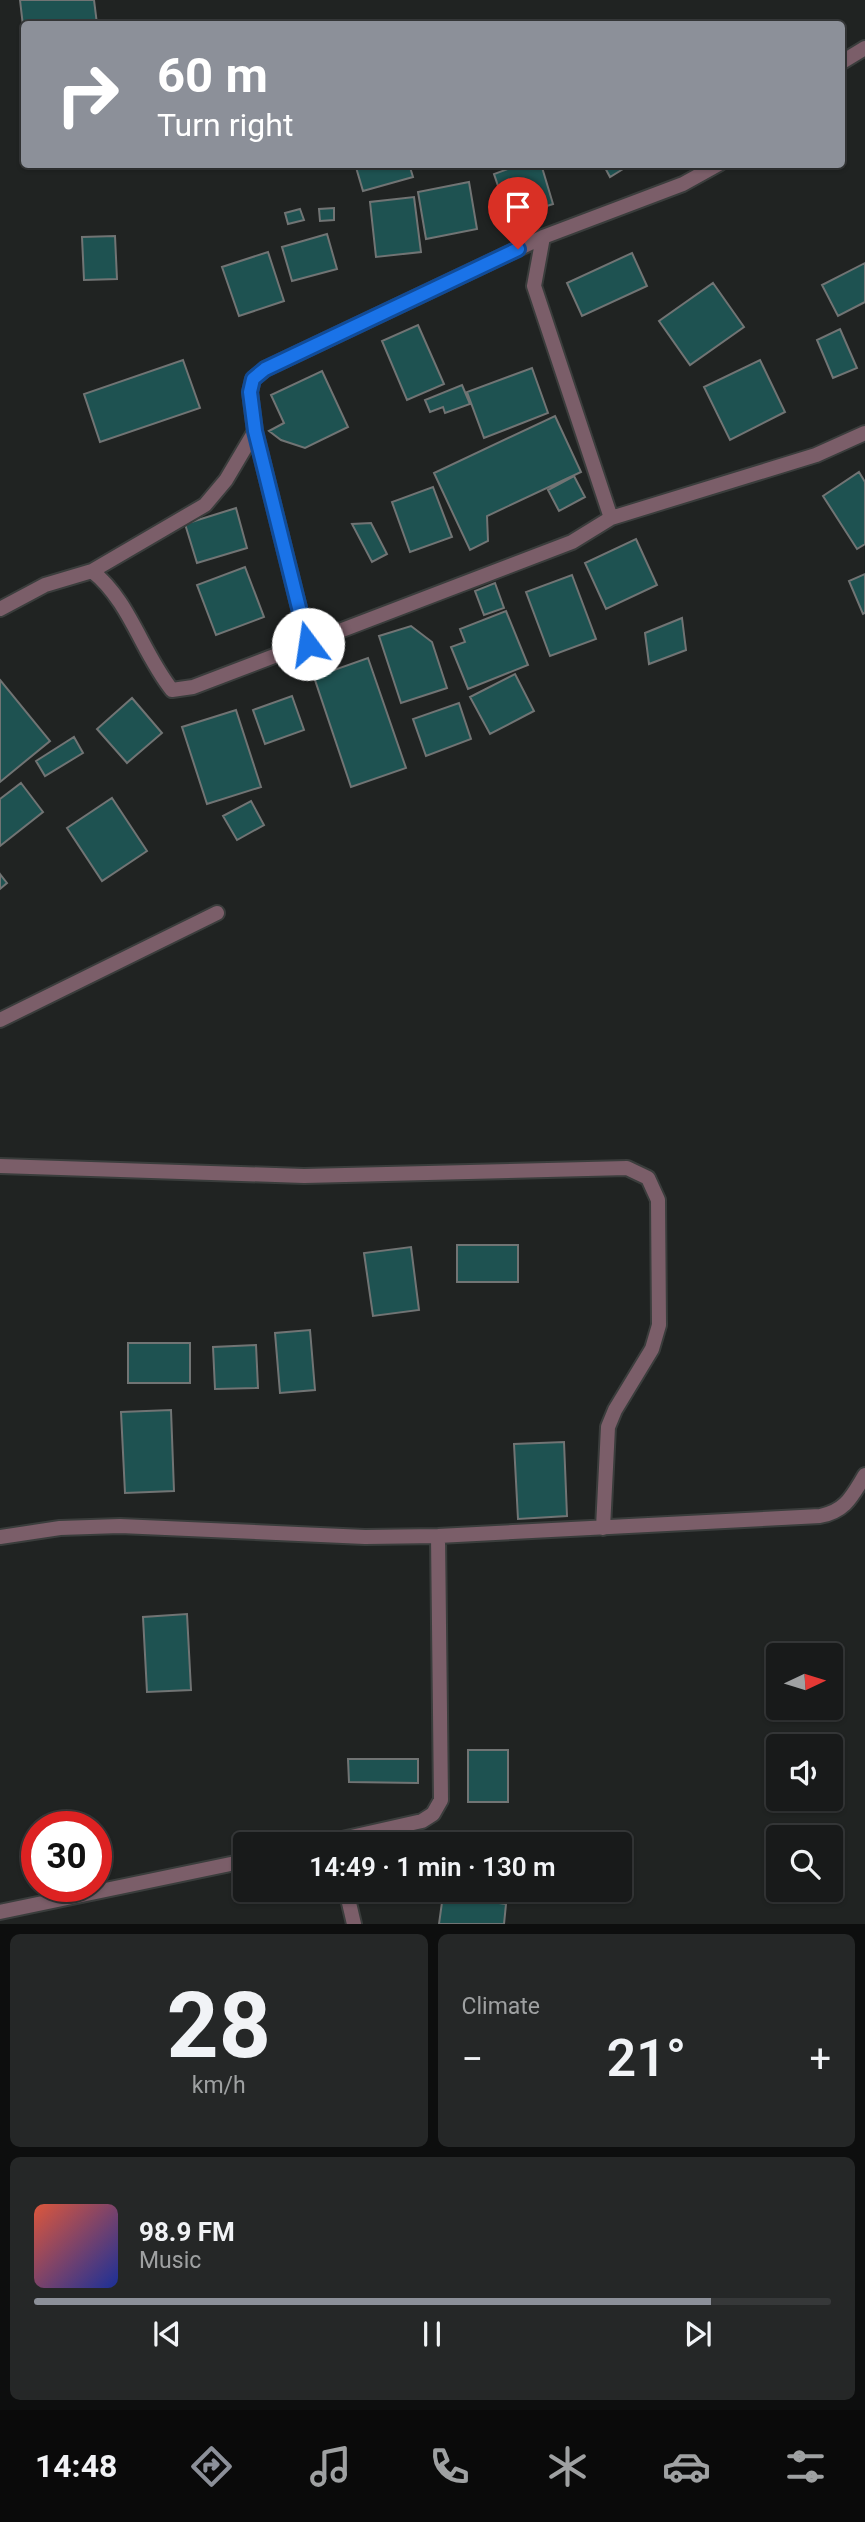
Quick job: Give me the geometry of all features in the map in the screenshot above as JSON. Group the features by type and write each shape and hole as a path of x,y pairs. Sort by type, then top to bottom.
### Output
{"street":[{"path":"845,60 865,48"},
{"path":"308,644 255,431 250,392 253,379 265,369 543,237 683,184 712,168"},
{"path":"543,237 534,286 611,518"},
{"path":"0,609 45,585 92,571 205,505 226,480 255,431"},
{"path":"92,571 122,605 159,673 172,690 193,687 572,542 611,518 816,455 865,433"},
{"path":"0,1020 217,913"},
{"path":"0,1166 304,1176 626,1168 648,1178 658,1200 659,1325 652,1349 615,1410 608,1427 603,1528"},
{"path":"0,1537 60,1528 120,1526 365,1538 820,1516 836,1513 848,1502 865,1475"},
{"path":"380,1832 422,1821 433,1814 440,1800 438,1536"},
{"path":"0,1912 233,1863"},
{"path":"349,1902 354,1923"}],"building":[{"path":"20,0 94,0 97,21 22,21"},
{"path":"356,168 410,168 413,177 363,191"},
{"path":"511,168 542,168 553,204 509,218 494,174"},
{"path":"605,168 625,168 610,177"},
{"path":"469,182 477,229 426,239 418,192"},
{"path":"414,197 421,252 376,257 370,202"},
{"path":"334,208 334,220 320,221 319,209"},
{"path":"300,209 304,220 288,224 285,213"},
{"path":"327,234 337,269 292,281 282,247"},
{"path":"115,236 117,279 84,280 82,237"},
{"path":"268,252 284,301 239,316 222,267"},
{"path":"632,253 647,286 582,316 567,283"},
{"path":"865,263 865,302 838,316 822,285"},
{"path":"713,283 744,327 690,365 659,321"},
{"path":"418,325 444,384 407,400 382,341"},
{"path":"840,329 857,368 833,378 817,340"},
{"path":"183,360 200,408 100,442 84,394"},
{"path":"760,360 785,412 730,440 704,387"},
{"path":"532,368 548,413 484,438 467,392"},
{"path":"322,371 348,427 305,448 281,440 269,431 284,423 271,395"},
{"path":"462,385 470,404 445,413 443,407 430,412 425,400"},
{"path":"555,416 581,472 487,516 488,541 470,550 434,473"},
{"path":"859,472 865,482 865,544 857,549 823,496"},
{"path":"574,476 585,497 559,511 548,490"},
{"path":"433,487 452,537 410,552 392,502"},
{"path":"236,508 247,548 197,563 185,524"},
{"path":"371,523 387,554 372,562 352,524"},
{"path":"636,539 657,585 606,609 585,563"},
{"path":"245,567 264,617 216,635 197,585"},
{"path":"865,574 865,613 863,614 849,581"},
{"path":"572,575 596,639 550,656 526,592"},
{"path":"495,583 504,608 484,615 475,591"},
{"path":"506,611 528,665 468,689 451,647 465,642 460,629"},
{"path":"682,618 686,650 649,664 645,633"},
{"path":"411,626 432,642 447,688 401,703 379,636"},
{"path":"368,658 406,768 351,787 314,677"},
{"path":"515,674 534,711 490,734 470,697"},
{"path":"0,680 50,741 0,782"},
{"path":"292,696 304,730 265,744 253,710"},
{"path":"132,698 162,733 127,763 97,729"},
{"path":"459,703 471,739 426,756 413,719"},
{"path":"236,710 261,787 207,804 182,727"},
{"path":"74,737 83,753 45,776 36,761"},
{"path":"21,783 43,812 0,846 0,799"},
{"path":"112,798 147,851 102,881 67,828"},
{"path":"251,801 264,825 237,840 223,816"},
{"path":"0,874 7,883 0,889"},
{"path":"457,1245 518,1245 518,1282 457,1282"},
{"path":"411,1247 419,1310 373,1316 364,1253"},
{"path":"310,1330 315,1390 280,1393 275,1333"},
{"path":"128,1343 190,1343 190,1383 128,1383"},
{"path":"256,1345 258,1388 215,1389 213,1347"},
{"path":"171,1410 174,1491 125,1493 121,1412"},
{"path":"564,1442 567,1516 518,1519 514,1444"},
{"path":"187,1614 191,1690 147,1692 143,1617"},
{"path":"468,1750 508,1750 508,1802 468,1802"},
{"path":"348,1759 418,1759 418,1783 349,1782"},
{"path":"442,1902 506,1904 504,1924 439,1924"}],"route":[{"path":"308,644 255,431 250,392 253,379 265,369 518,249"}]}
